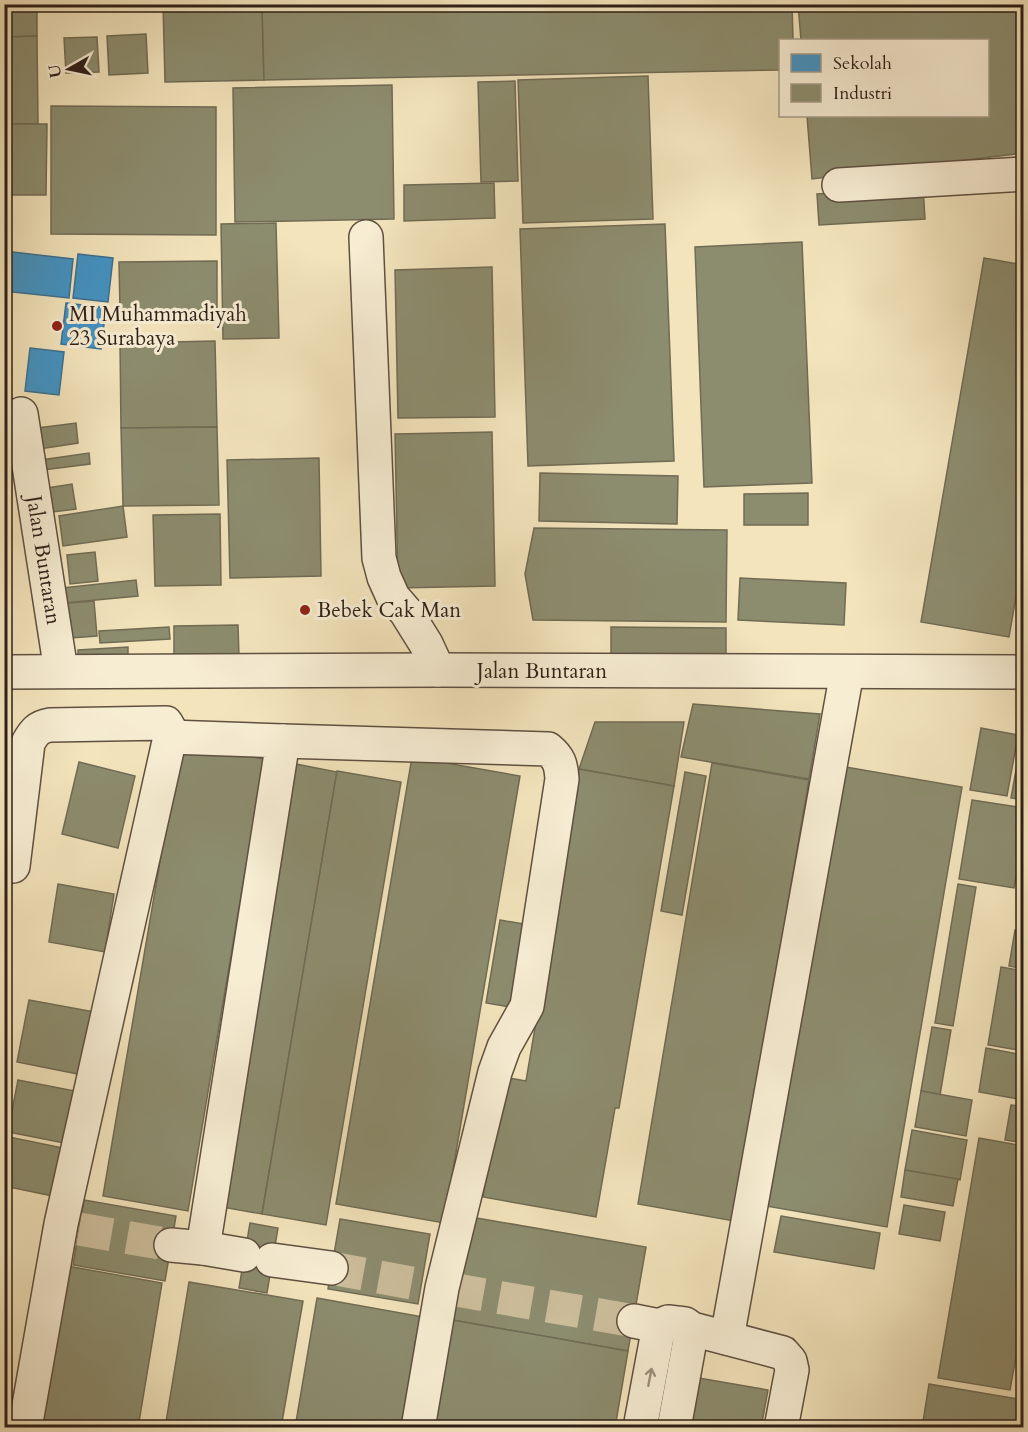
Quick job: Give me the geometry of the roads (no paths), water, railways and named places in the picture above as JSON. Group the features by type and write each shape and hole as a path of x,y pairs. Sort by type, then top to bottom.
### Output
{"street":[{"path":"839,185 1023,174"},
{"path":"366,237 379,558 393,597 416,628 438,670"},
{"name":"Jalan Buntaran","path":"21,414 62,671"},
{"name":"Jalan Buntaran","path":"4,672 438,670 1023,672"},
{"path":"727,1338 847,672"},
{"path":"13,866 28,743 34,731 50,725 166,723 170,730 170,737 70,1227 25,1428"},
{"path":"170,737 548,749 558,757 561,765 561,779 527,1006 504,1047 495,1072 438,1287 418,1428"},
{"path":"203,1248 283,741"},
{"path":"171,1245 331,1268"},
{"path":"640,1428 646,1324 668,1322 686,1324 692,1329 783,1353 790,1361 792,1370 781,1428"},
{"path":"675,1428 692,1329"}],"tunnel":[{"path":"79,1229 171,1245"},
{"path":"331,1268 422,1285"},
{"path":"451,1289 634,1321"}],"place":[{"name":"MI Muhammadiyah 23 Surabaya","path":"57,326"},
{"name":"Bebek Cak Man","path":"305,610"}]}
